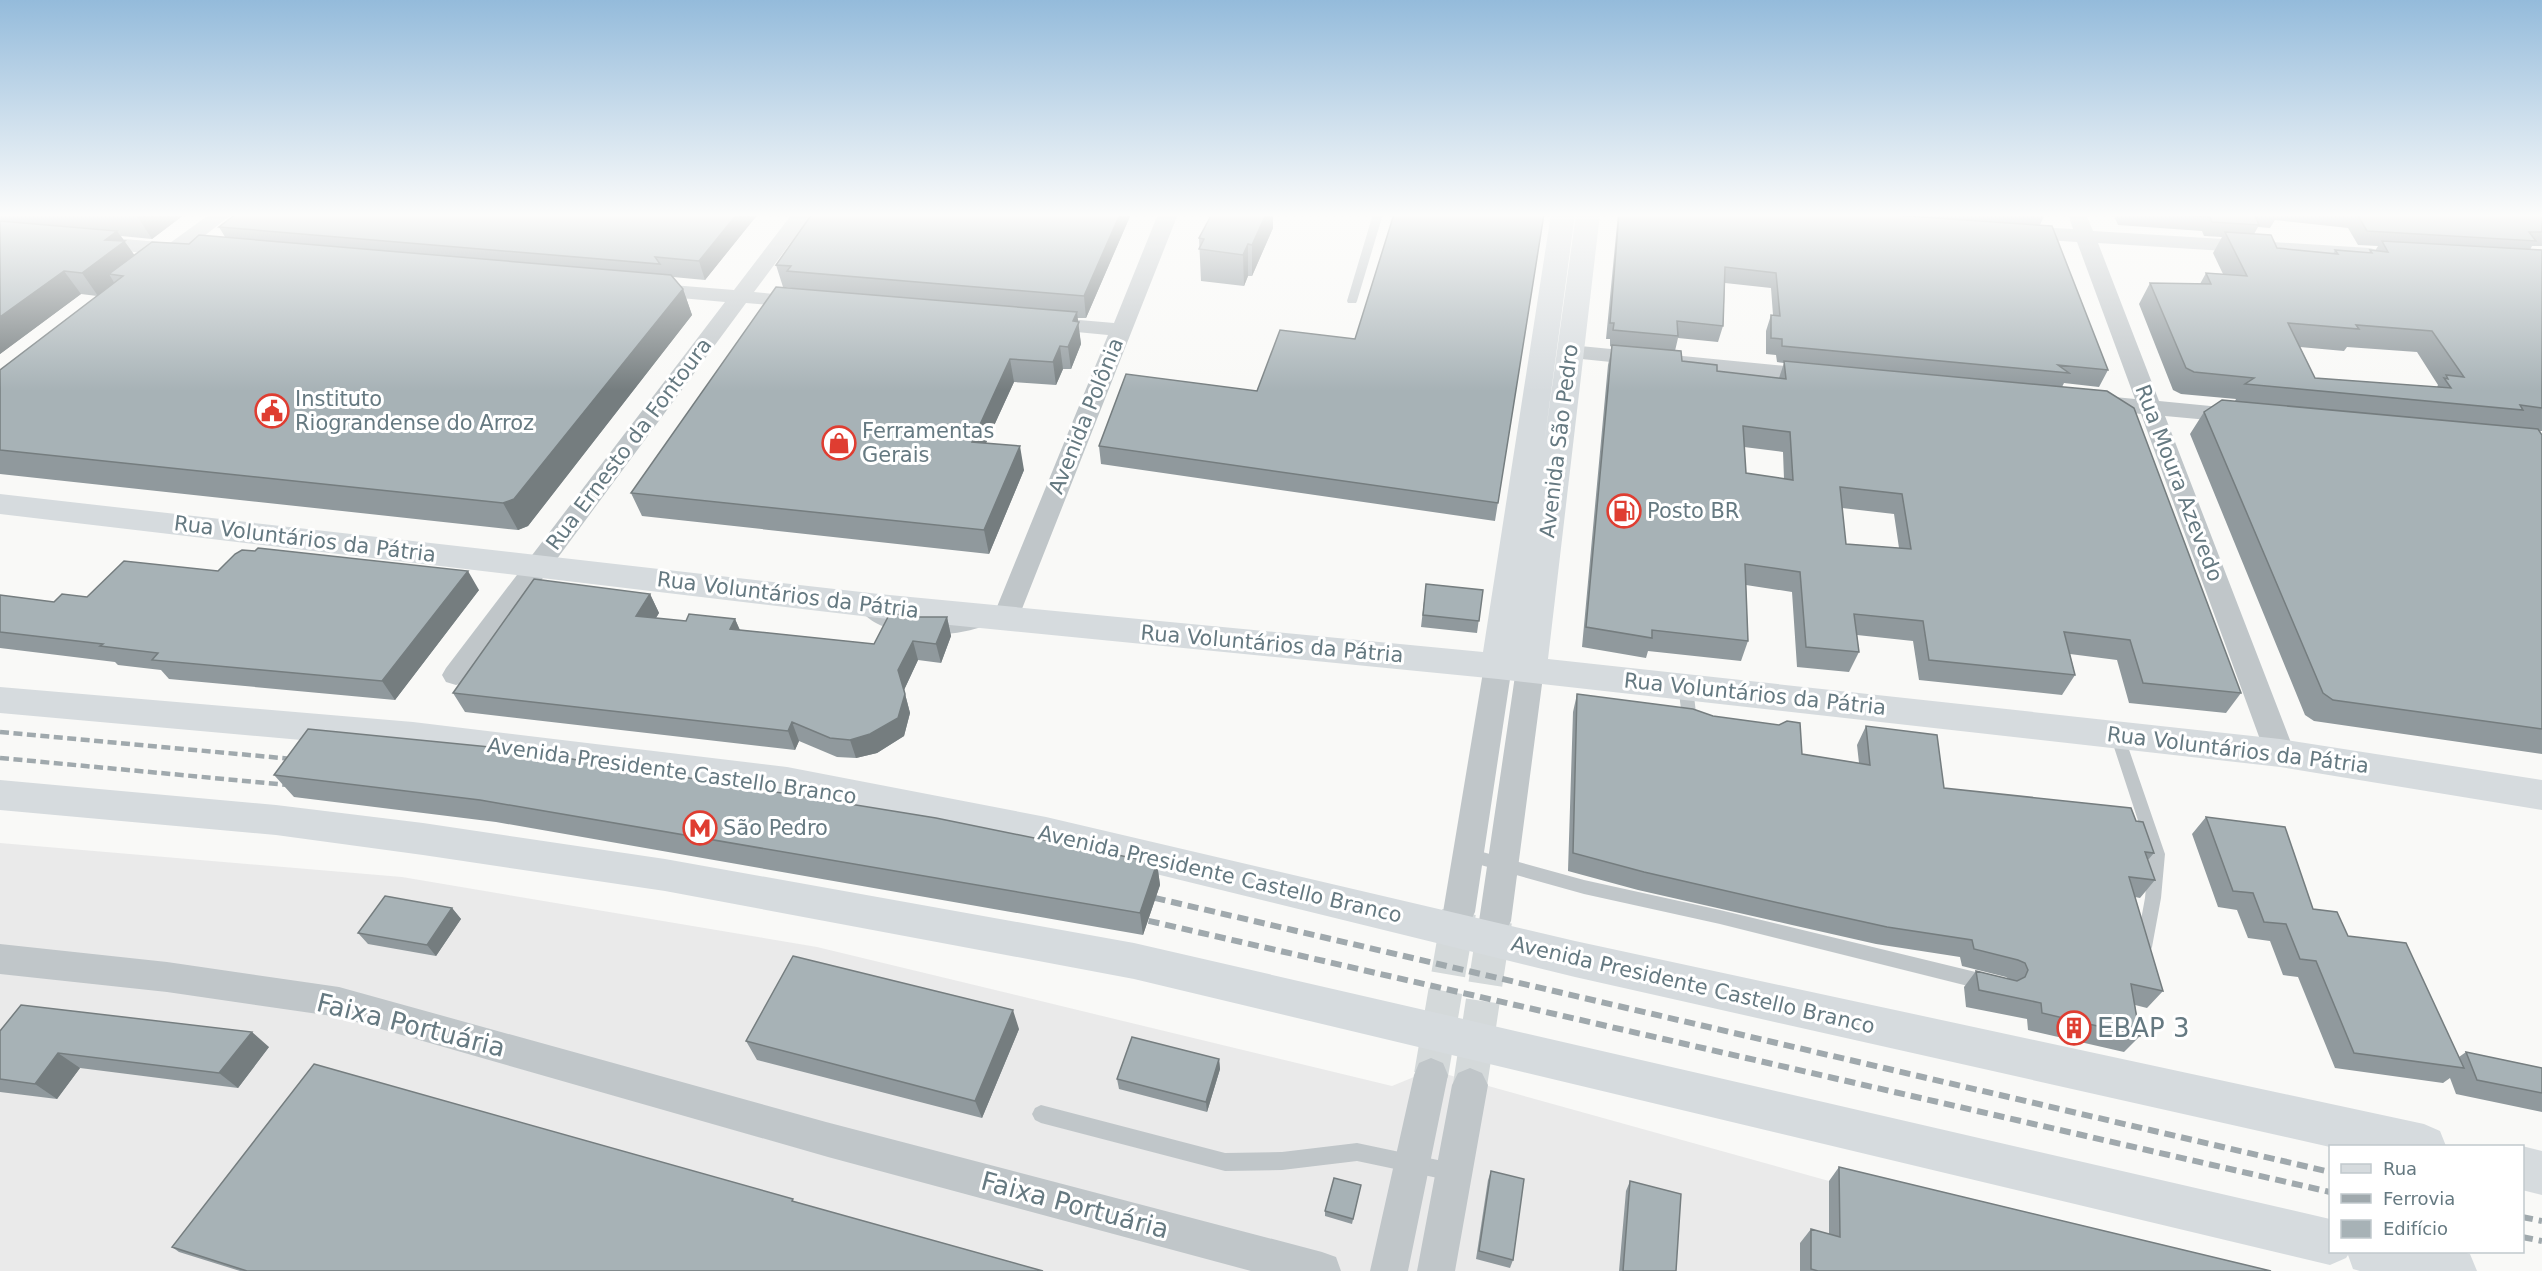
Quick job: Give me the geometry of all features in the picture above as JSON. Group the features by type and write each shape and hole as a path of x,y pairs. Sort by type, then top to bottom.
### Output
{"main road":[{"name":"Avenida São Pedro","path":"1514,667 1557,273"},
{"name":"Avenida São Pedro","path":"1514,667 1570,352 1580,273"},
{"name":"Rua Voluntários da Pátria","path":"0,504 999,619 1514,667 2280,753 2542,795"},
{"name":"Avenida Presidente Castello Branco","path":"0,700 412,736 787,782 1046,832 1575,959 2419,1145"},
{"path":"0,795 287,822 423,839 665,875 1134,961 2329,1242"},
{"path":"2524,1168 2542,1173"},
{"path":"2378,1253 2453,1271"}],"street":[{"name":"Rua Ernesto da Fontoura","path":"456,675 759,273"},
{"name":"Avenida Polônia","path":"999,619 1144,273"},
{"name":"Rua Moura Azevedo","path":"2100,273 2280,753"},
{"path":"623,287 825,304"},
{"path":"1026,322 1121,330"},
{"path":"1570,352 1833,377"},
{"path":"2068,400 2257,417"},
{"path":"1458,912 1468,855 1514,667"},
{"path":"1495,921 1503,865 1514,667"},
{"name":"Faixa Portuária","path":"0,959 167,977 339,1002 821,1137 1323,1271"},
{"path":"1389,1271 1431,1075"},
{"path":"1436,1271 1470,1086"}],"lane":[{"path":"1352,302 1360,273"},
{"path":"1686,687 1689,715 1693,721 1707,726"},
{"path":"2117,735 2157,854 2153,898 2144,947"},
{"path":"1468,855 1584,887 1720,917 2005,987"},
{"path":"1041,1114 1225,1162 1282,1161 1357,1152 1412,1162 1454,1173"}],"shaded area":[{"path":"0,843 402,877 817,947 1392,1086 1431,1070 1829,1181 2199,1271 0,1271"}],"building":[{"path":"0,273 61,273 0,317"},
{"path":"651,273 671,275 683,289 514,499 503,503 0,450 0,370 123,276 109,274"},
{"path":"814,273 1094,273 1084,296"},
{"path":"1375,273 1535,273 1498,503 1099,446 1126,374 1257,391 1280,330 1355,339"},
{"path":"1614,273 1725,273 1723,326 1677,321 1678,336 1613,330 1614,323 1610,323"},
{"path":"1776,273 2070,273 2108,370 2058,365 2069,373 1782,346 1782,339 1771,338 1771,315 1780,316"},
{"path":"2206,273 2247,276 2246,273 2542,273 2542,408 2520,405 2523,410 2245,384 2254,378 2194,372 2186,368 2150,283 2211,284","holes":["2288,323 2359,329 2356,325 2432,331 2464,377 2446,375 2448,379 2444,378 2451,388 2315,378"]},
{"name":"Ferramentas Gerais","path":"776,287 1077,312 1073,321 1079,322 1068,347 1060,346 1053,362 1010,359 972,442 1020,446 984,530 631,493"},
{"path":"1612,345 1681,351 1682,361 1717,365 1717,371 1786,379 1784,361 2107,391 2134,408 2241,693 2143,683 2130,640 2064,632 2075,675 1929,660 1923,621 1854,614 1859,652 1806,647 1800,572 1745,564 1748,641 1652,630 1652,638 1586,627","holes":["1743,426 1790,432 1793,480 1746,473","1840,487 1902,494 1911,549 1846,544"]},
{"path":"2222,400 2538,429 2542,435 2542,729 2333,700 2323,693 2204,412"},
{"path":"258,548 468,571 382,681 152,660 158,653 0,632 0,595 54,602 62,594 87,597 124,561 218,571 235,554 242,550 255,551"},
{"path":"534,579 650,594 636,616 686,621 689,614 735,619 730,629 874,644 890,613 913,617 947,617 936,644 913,641 898,670 905,694 898,718 870,734 850,740 830,738 792,722 788,731 453,693"},
{"path":"1426,584 1483,590 1479,621 1423,615"},
{"path":"1577,694 1693,709 1713,716 1779,725 1787,721 1800,723 1802,754 1870,765 1866,726 1937,735 1944,788 2131,808 2136,821 2143,822 2154,853 2145,852 2155,880 2129,877 2163,991 2131,984 2140,1036 2042,1013 2041,1003 1979,990 1976,971 2017,981 2025,977 2028,970 2025,963 2018,960 1974,949 1972,940 1887,927 1644,872 1573,853"},
{"path":"308,729 510,749 936,818 1157,863 1140,913 480,800 274,775"},
{"path":"2206,817 2285,827 2313,909 2337,912 2348,936 2406,943 2464,1068 2354,1053 2316,961 2300,959 2286,924 2264,922 2253,893 2233,891"},
{"path":"385,896 452,908 427,945 358,933"},
{"path":"793,956 1013,1010 975,1101 746,1041"},
{"path":"21,1005 252,1032 219,1073 58,1053 35,1084 0,1079 0,1031"},
{"path":"1132,1037 1219,1059 1206,1102 1117,1079"},
{"path":"2466,1052 2542,1068 2542,1093 2477,1080"},
{"path":"314,1064 1043,1271 247,1271 172,1247"},
{"path":"1839,1167 2271,1271 1818,1271 1811,1269 1811,1229 1840,1237"},
{"path":"1491,1171 1524,1179 1513,1260 1479,1251"},
{"path":"1334,1178 1361,1185 1353,1219 1325,1211"},
{"path":"1630,1181 1681,1194 1676,1271 1623,1271"}],"tunnel":[{"path":"1431,1075 1459,912"},
{"path":"1470,1085 1495,921"}],"railway":[{"path":"0,732 303,760"},
{"path":"0,758 299,786"},
{"path":"1138,894 2329,1172"},
{"path":"1132,917 2329,1192"},
{"path":"2524,1217 2542,1221"},
{"path":"2524,1237 2542,1241"}],"place":[{"name":"Instituto Riograndense do Arroz","path":"272,411"},
{"name":"Ferramentas Gerais","path":"839,443"},
{"name":"Posto BR","path":"1624,511"},
{"name":"São Pedro","path":"700,828"},
{"name":"EBAP 3","path":"2074,1028"}]}
